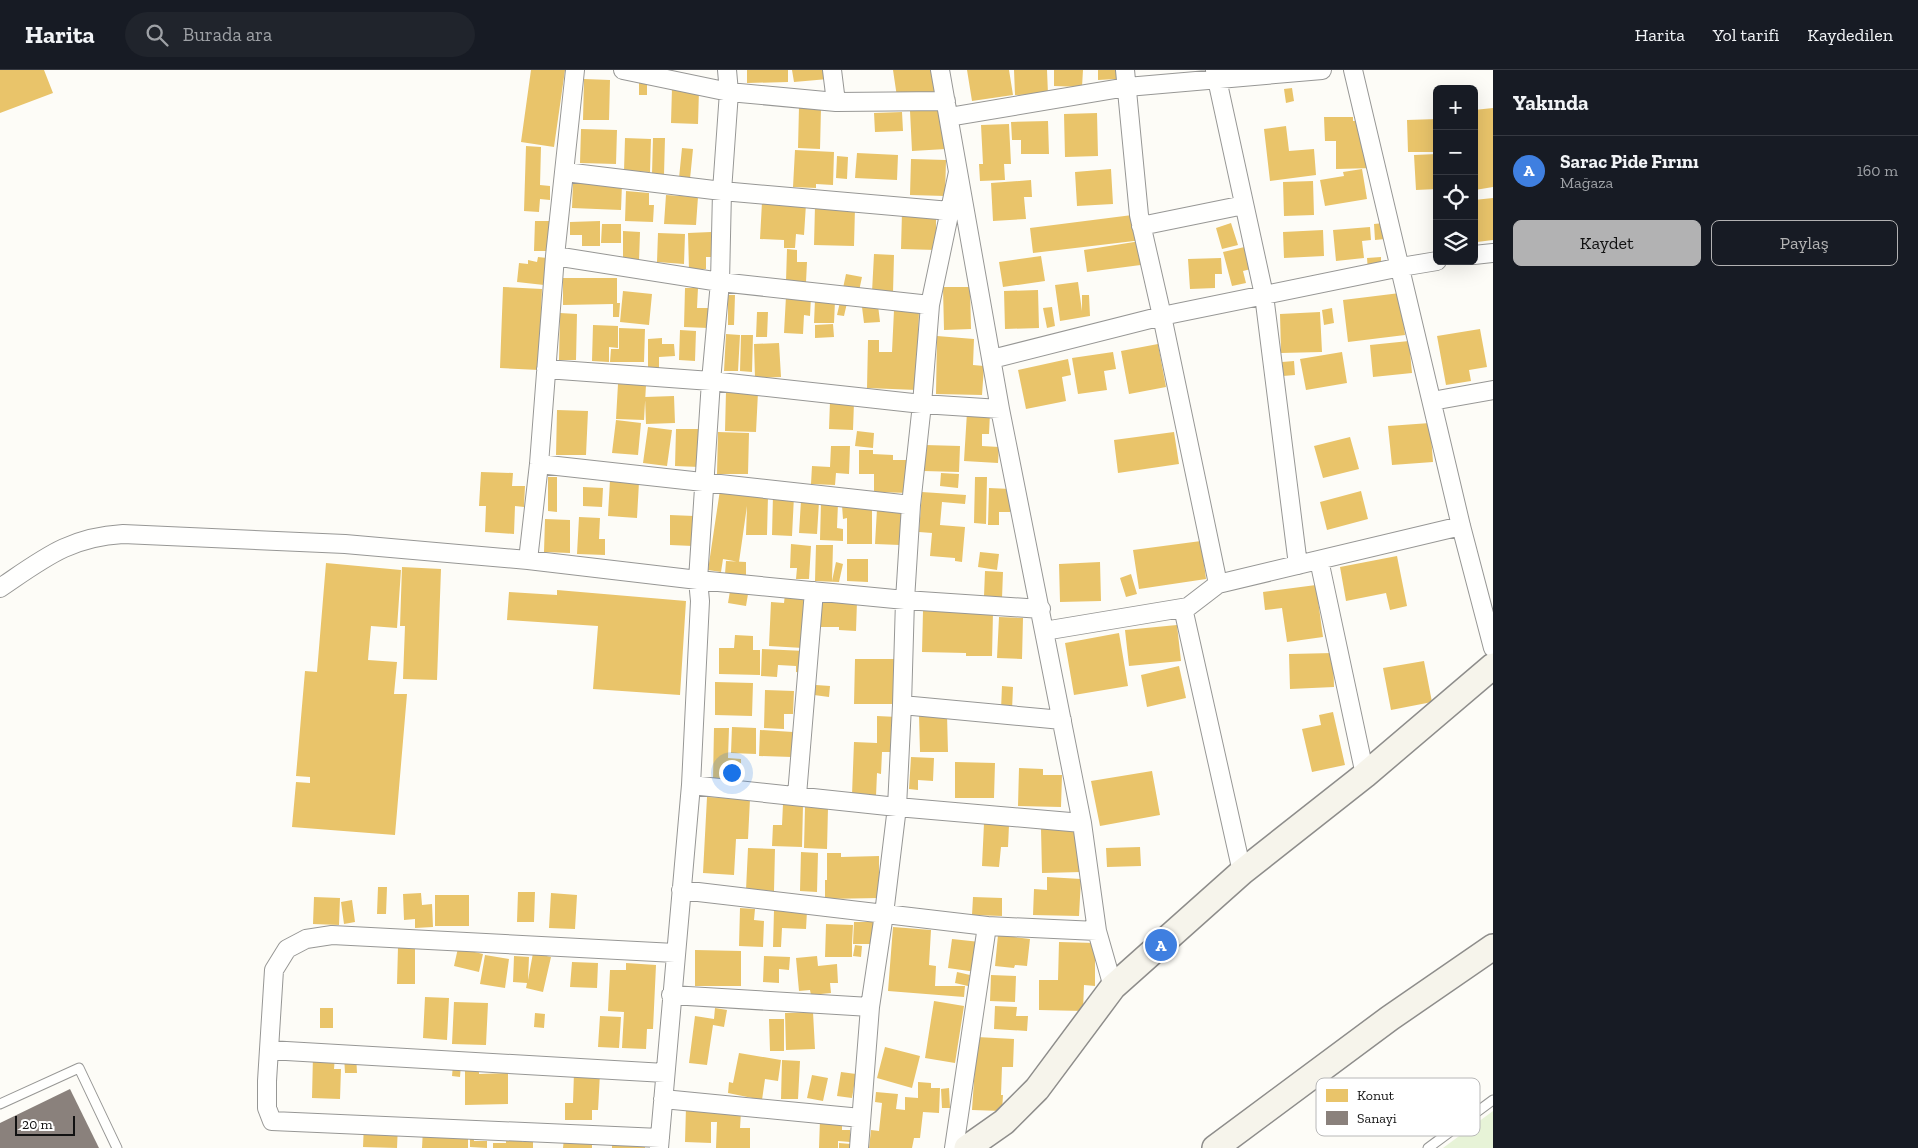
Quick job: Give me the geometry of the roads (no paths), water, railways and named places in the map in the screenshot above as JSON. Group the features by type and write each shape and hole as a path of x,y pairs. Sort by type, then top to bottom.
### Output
{"street":[{"path":"528,560 539,464 555,256 575,70"},
{"path":"623,70 729,92 836,102 948,109 1126,79 1322,70"},
{"path":"675,953 332,935 306,939 287,949 274,970 267,1108 272,1121 659,1143 691,785 700,601 698,580 706,482 711,381 720,282 722,191 729,92 726,70"},
{"path":"832,70 836,102"},
{"path":"940,70 1000,409 1082,823 1097,931 1113,987"},
{"path":"1353,70 1461,526 1493,648"},
{"path":"1216,75 1264,294 1298,565"},
{"path":"1126,79 1141,226 1162,316 1218,584"},
{"path":"565,172 722,191 950,211"},
{"path":"859,1148 870,1007 897,806 905,600 911,505 930,305 958,172"},
{"path":"1141,226 1244,205"},
{"path":"1478,255 1493,253"},
{"path":"555,256 720,282 930,305"},
{"path":"992,359 1162,316 1264,294 1433,262"},
{"path":"546,369 711,381 922,404 1000,409"},
{"path":"1432,401 1493,390"},
{"path":"539,464 911,505"},
{"path":"1044,631 1188,608 1218,584 1461,526"},
{"path":"0,588 45,557 73,543 106,535 123,534 345,544 528,560 698,580 905,600 1041,609"},
{"path":"1319,560 1364,775"},
{"path":"797,795 814,591"},
{"path":"1182,608 1242,872"},
{"path":"967,1148 1004,1122 1037,1089 1113,987 1242,872 1364,775 1493,666"},
{"path":"902,705 1062,720"},
{"path":"691,785 1082,823"},
{"path":"681,890 987,926 1097,931"},
{"path":"954,1148 987,926"},
{"path":"1215,1148 1390,1018 1493,947"},
{"path":"671,995 870,1007"},
{"path":"269,1050 665,1073"},
{"path":"663,1099 861,1118"}],"lane":[{"path":"0,1104 79,1068 117,1148"},
{"path":"1480,1110 1493,1100"},
{"path":"1428,1148 1444,1136"}],"place":[{"name":"Sarac Pide Fırını","path":"1161,945"}]}
